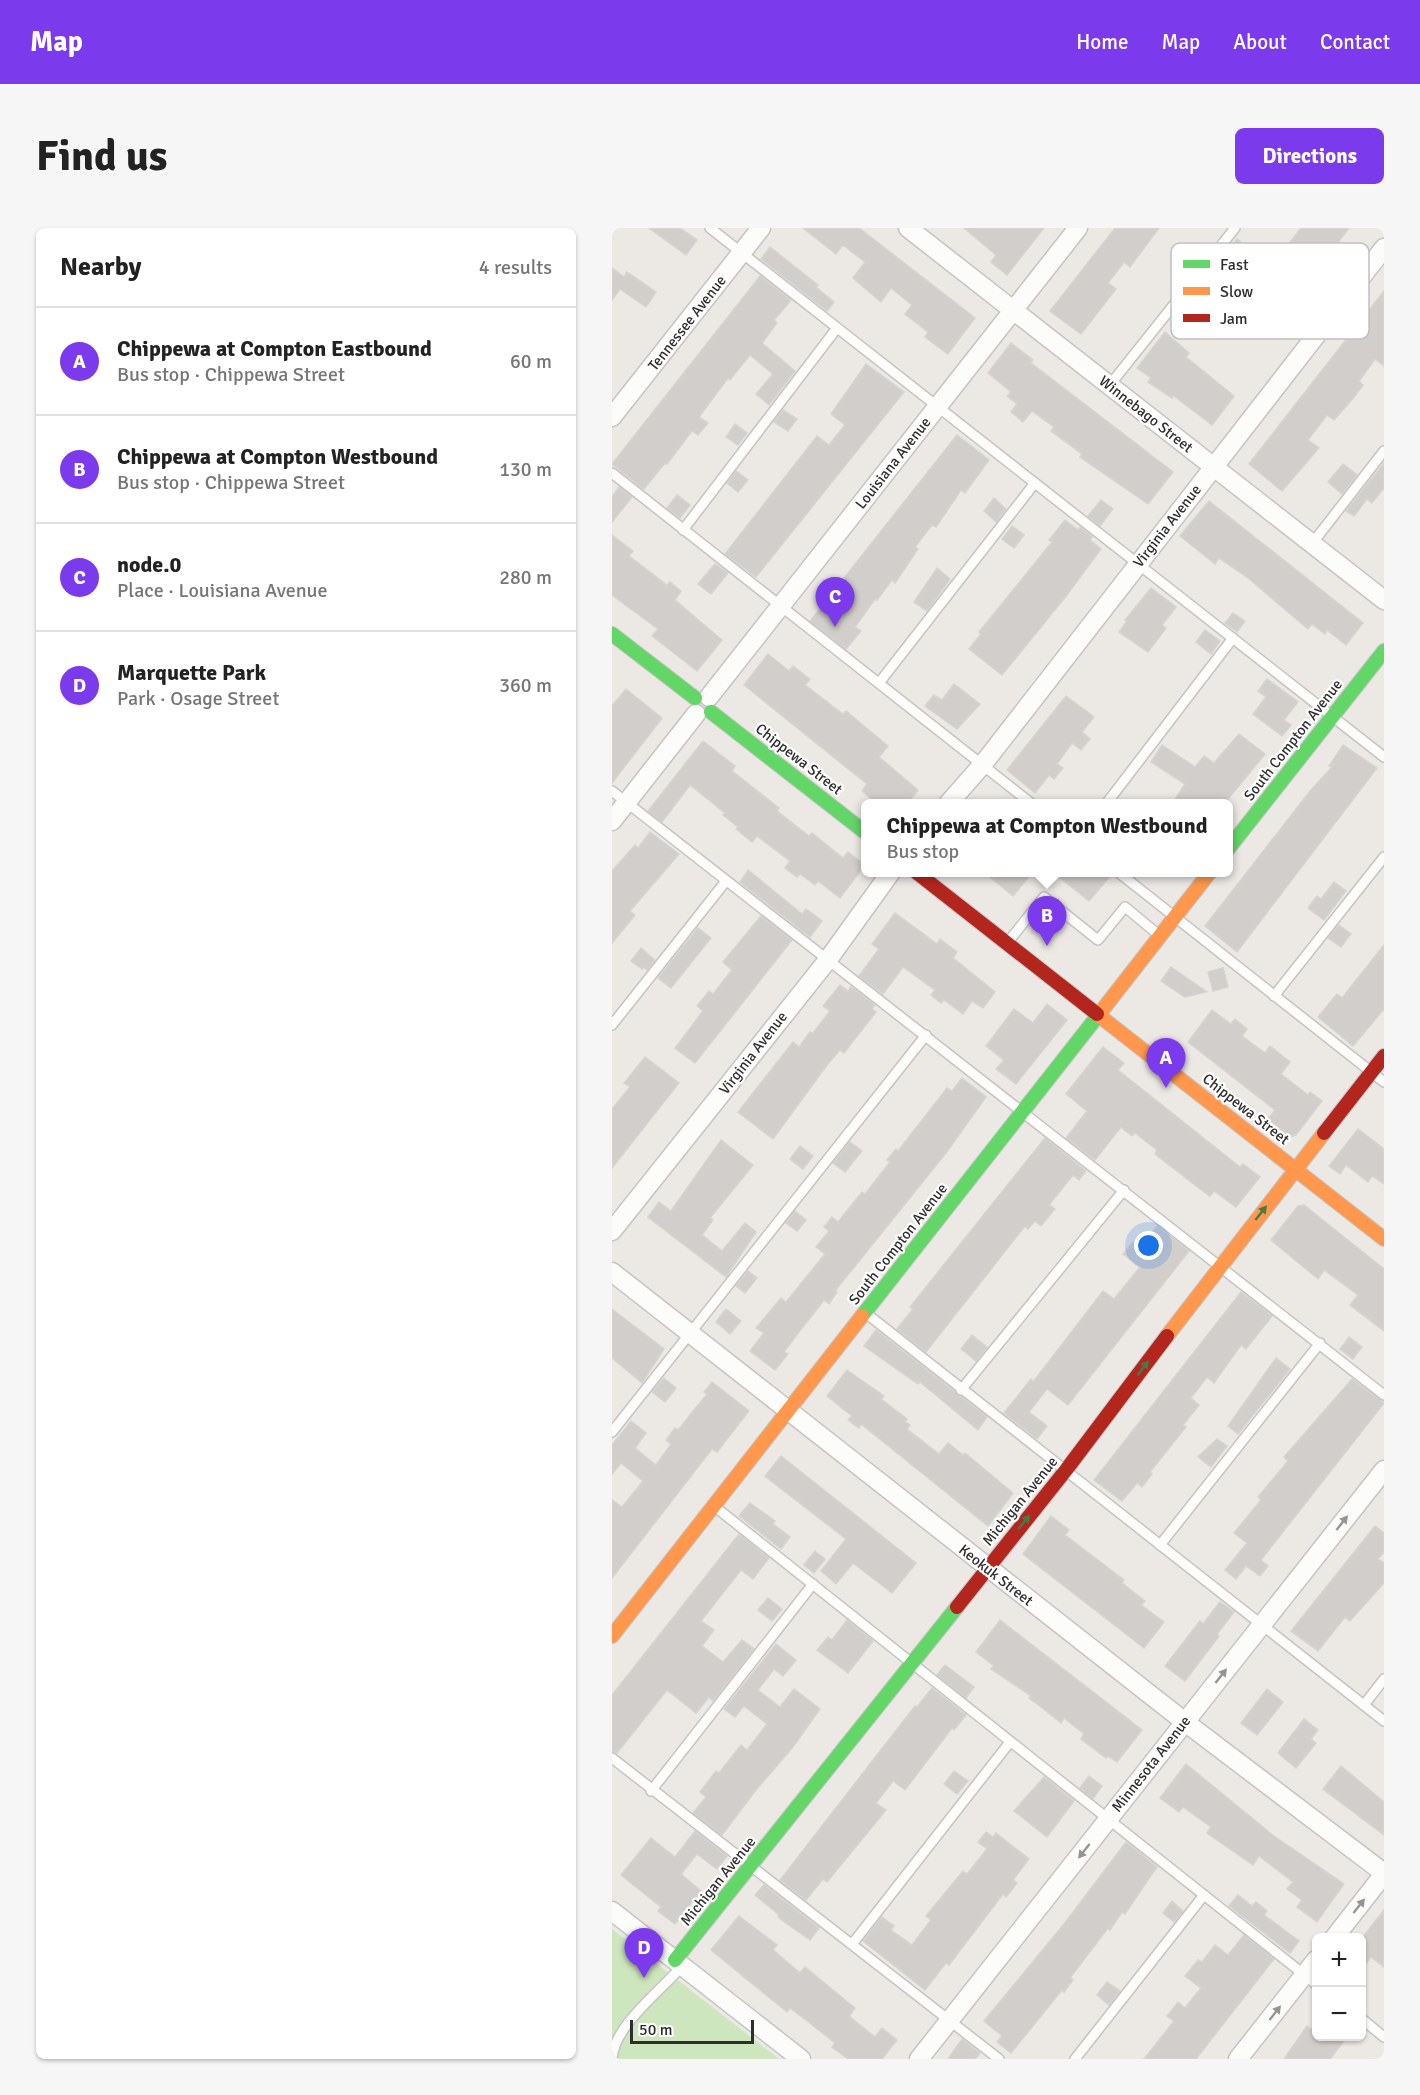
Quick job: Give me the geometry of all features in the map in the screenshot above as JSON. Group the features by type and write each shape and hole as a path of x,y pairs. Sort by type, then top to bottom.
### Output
{"street":[{"name":"Tennessee Avenue","path":"612,417 761,228"},
{"name":"Winnebago Street","path":"908,228 1384,600"},
{"name":"Louisiana Avenue","path":"612,821 1078,228"},
{"name":"Virginia Avenue","path":"1369,267 1384,248"},
{"name":"Virginia Avenue","path":"952,799 983,764 1313,339"},
{"name":"Chippewa Street","path":"612,634 861,829"},
{"name":"South Compton Avenue","path":"1233,843 1384,651"},
{"name":"Virginia Avenue","path":"612,1231 826,961 888,877"},
{"name":"Chippewa Street","path":"921,877 1384,1239"},
{"name":"South Compton Avenue","path":"612,1636 1207,877"},
{"name":"Michigan Avenue","path":"678,1963 751,1866 1066,1470 1220,1265 1384,1056"},
{"name":"Keokuk Street","path":"612,1272 987,1568 1384,1874"},
{"name":"Minnesota Avenue","path":"919,2059 1384,1470"},
{"path":"1338,1933 1384,1874"},
{"path":"612,1911 801,2059"},
{"path":"1238,2059 1311,1979"}],"lane":[{"path":"710,228 1384,757"},
{"path":"1223,243 1235,228"},
{"path":"1109,386 1171,308"},
{"path":"683,530 837,328"},
{"path":"1311,545 1384,451"},
{"path":"612,473 1026,799"},
{"path":"879,683 1035,483"},
{"path":"1110,799 1233,638"},
{"path":"612,791 826,961 926,1035 1384,1395"},
{"path":"1274,996 1384,857"},
{"path":"1123,877 1384,1082"},
{"path":"612,1025 726,881"},
{"path":"1007,943 1044,897 1098,940 1125,907 1160,936"},
{"path":"612,1432 926,1035"},
{"path":"961,1390 1124,1190"},
{"path":"866,1313 1384,1721"},
{"path":"1160,1545 1320,1343"},
{"path":"714,1506 1311,1979"},
{"path":"651,1791 813,1584"},
{"path":"1364,1705 1384,1680"},
{"path":"853,1943 1010,1742"},
{"path":"612,1758 651,1791 853,1943 999,2059"},
{"path":"1075,2059 1204,1895"},
{"path":"612,2059 619,2038 632,2018 678,1963"},
{"path":"1366,2022 1384,2037"}],"green space":[{"path":"612,1929 779,2059 612,2059"}],"building":[{"path":"649,228 680,228 697,240 686,255"},
{"path":"803,228 859,228 975,318 948,354 925,337 928,332 905,314 912,305 891,288 881,302 853,278 865,262 843,245 836,254"},
{"path":"964,228 1044,228 1007,275 991,262 996,255"},
{"path":"1115,228 1159,228 1130,267 1124,262 1108,283 1116,289 1081,334 1050,311"},
{"path":"1301,228 1349,228 1338,243 1290,243"},
{"path":"770,247 818,285 816,287 834,302 827,311 761,259"},
{"path":"612,268 624,277 627,272 656,292 646,307 620,289 612,300"},
{"path":"760,276 791,300 774,320 777,323 762,343 795,371 769,405 756,394 773,374 750,355 730,380 728,378 699,417 708,423 698,435 692,431 644,489 612,464"},
{"path":"1384,291 1384,366 1375,359 1359,381 1363,385 1355,396 1334,420 1327,415 1308,440 1319,448 1282,491 1249,464 1347,339 1369,339 1369,310"},
{"path":"1165,332 1189,353 1186,357 1234,396 1212,425 1174,396 1172,398 1148,382 1151,378 1137,368"},
{"path":"1011,343 1033,360 1031,363 1173,472 1148,504 1080,457 1082,454 1051,431 1054,427 1032,411 1023,422 1011,412 1017,404 1007,396 1011,392 988,373"},
{"path":"866,364 904,392 756,577 725,554 817,436 829,445 845,425 831,414"},
{"path":"783,410 797,419 788,431 774,422"},
{"path":"735,424 747,433 738,445 726,437"},
{"path":"957,435 989,460 965,493 961,490 936,527 932,525 915,547 918,549 895,583 892,580 877,600 875,599 855,627 861,631 846,649 810,621"},
{"path":"1384,463 1384,488 1372,503 1367,499 1354,516 1346,511"},
{"path":"1343,464 1357,475 1342,494 1328,482"},
{"path":"736,471 748,480 738,492 727,483"},
{"path":"619,487 632,497 612,522 612,497"},
{"path":"677,495 690,505 680,518 667,508"},
{"path":"994,498 1006,509 996,522 984,511"},
{"path":"1101,500 1113,509 1100,526 1088,516"},
{"path":"1209,501 1363,623 1346,645 1327,630 1325,634 1312,624 1308,629 1248,578 1219,558 1215,564 1180,536"},
{"path":"1065,520 1078,530 1080,527 1101,549 1002,675 969,649 981,634 979,632 1052,542 1049,540"},
{"path":"1012,526 1024,535 1014,548 1002,539"},
{"path":"612,535 633,551 629,556 667,585 670,582 681,591 675,600 722,640 697,671 652,636 658,629 612,595"},
{"path":"715,564 728,573 711,594 698,584"},
{"path":"937,568 950,579 927,611 914,602"},
{"path":"1151,588 1176,607 1162,625 1166,628 1148,652 1119,632 1127,621 1125,620"},
{"path":"1233,613 1245,621 1237,632 1225,623"},
{"path":"1205,630 1220,641 1211,654 1196,642"},
{"path":"768,654 789,671 793,666 810,679 805,685 843,714 846,711 888,746 879,757 918,790 911,799 871,799 862,791 867,784 744,685"},
{"path":"1267,679 1298,702 1284,720 1291,725 1282,736 1253,714 1266,697 1258,691"},
{"path":"954,684 980,704 957,729 925,706 934,695 942,700"},
{"path":"626,689 662,718 612,783 612,706"},
{"path":"1066,696 1094,717 1082,732 1090,739 1081,750 1072,743 1057,764 1063,768 1054,779 1049,775 1035,793 1007,770"},
{"path":"1239,734 1265,754 1228,799 1175,799 1185,784 1151,762 1162,745 1195,767 1204,756 1214,763"},
{"path":"703,741 735,766 732,771 779,808 777,811 809,836 812,833 843,858 848,852 861,862 861,870 840,898 818,881 815,885 800,874 797,877 785,868 790,861 757,836 752,842 736,829 738,827 723,815 725,813 690,785 662,822 648,811"},
{"path":"1343,745 1377,768 1237,952 1205,926 1310,791 1332,767 1329,766"},
{"path":"650,832 679,854 630,911 635,915 612,943 612,871 635,845 638,848"},
{"path":"748,870 802,914 806,909 822,921 810,937 740,882"},
{"path":"990,877 1029,877 1013,896"},
{"path":"1059,877 1109,877 1089,901"},
{"path":"1334,882 1346,891 1324,920 1308,908 1317,896 1321,899"},
{"path":"895,913 937,944 940,939 957,952 953,958 995,992 983,1008 972,1001 963,1014 944,1000 941,1003 931,995 935,990 903,967 883,994 859,976 879,949 872,944"},
{"path":"761,916 792,940 695,1063 675,1048 703,1011 697,1006 709,991 713,994 732,970 723,962"},
{"path":"1339,925 1351,934 1341,947 1328,938"},
{"path":"698,928 711,938 671,988 658,978"},
{"path":"1384,945 1384,1009 1353,1046 1318,1017 1337,994 1342,998"},
{"path":"641,948 655,960 647,970 631,961"},
{"path":"1171,967 1207,992 1185,997 1161,981"},
{"path":"1223,968 1228,987 1213,991 1208,972"},
{"path":"840,985 848,991 851,987 875,1005 872,1009 876,1012 844,1053 840,1050 827,1065 773,1139 738,1112 793,1042 799,1047 810,1032 813,1033 830,1011 823,1006"},
{"path":"1047,1004 1067,1020 1016,1084 996,1069 1004,1060 986,1046 1014,1009 1033,1023"},
{"path":"1212,1010 1231,1024 1235,1019 1247,1029 1242,1036 1265,1053 1270,1046 1290,1062 1281,1074 1308,1095 1310,1092 1322,1101 1296,1135 1290,1137 1268,1119 1275,1110 1188,1042"},
{"path":"1103,1047 1124,1063 1118,1070 1240,1167 1243,1164 1260,1177 1236,1207 1214,1191 1210,1196 1204,1192 1155,1154 1157,1150 1135,1133 1132,1136 1121,1127 1095,1160 1066,1138 1087,1111 1066,1094"},
{"path":"645,1057 679,1083 612,1168 612,1109 630,1087 624,1083"},
{"path":"962,1078 986,1097 946,1153 835,1291 837,1292 829,1304 824,1300 796,1336 784,1352 788,1354 775,1370 750,1351 764,1333 756,1328 781,1298 786,1302 825,1254 816,1247 829,1231 824,1227 832,1217 838,1222 862,1192 865,1194 890,1162 887,1160 896,1149 898,1151 947,1088 952,1091"},
{"path":"1358,1129 1384,1149 1384,1184 1372,1176 1368,1182 1346,1165 1340,1174 1329,1166"},
{"path":"1045,1138 1086,1171 1079,1180 1073,1175 1049,1205 1055,1209 1041,1226 1035,1221 1028,1229 1025,1226 926,1352 897,1329 913,1309 910,1307"},
{"path":"721,1140 753,1165 710,1218 713,1220 702,1235 722,1251 745,1223 756,1232 726,1277 648,1217 659,1202 671,1211"},
{"path":"850,1142 862,1151 845,1172 833,1163"},
{"path":"800,1146 813,1156 803,1169 790,1159"},
{"path":"1304,1205 1384,1269 1384,1331 1350,1305 1358,1295 1324,1270 1318,1279 1271,1240 1298,1206"},
{"path":"795,1211 806,1220 797,1231 786,1223"},
{"path":"1157,1226 1189,1251 1068,1405 1047,1389 1029,1412 1047,1426 1037,1439 1004,1413 1031,1379 1033,1382 1103,1291 1114,1299 1140,1267 1123,1254 1133,1242 1140,1248"},
{"path":"748,1271 757,1278 745,1293 736,1286"},
{"path":"1241,1292 1272,1316 1246,1349 1241,1345 1214,1383 1207,1377 1191,1398 1199,1405 1183,1425 1186,1427 1150,1472 1152,1474 1142,1487 1137,1483 1122,1501 1094,1480"},
{"path":"612,1309 664,1349 642,1383 612,1358"},
{"path":"726,1309 741,1321 730,1334 716,1322"},
{"path":"876,1330 987,1417 978,1430 920,1382 918,1384 864,1346"},
{"path":"972,1335 987,1347 976,1361 961,1349"},
{"path":"1349,1337 1362,1347 1353,1359 1340,1349"},
{"path":"1276,1358 1290,1369 1238,1434 1228,1426"},
{"path":"847,1370 884,1396 881,1399 907,1419 905,1422 910,1425 907,1429 939,1454 948,1443 963,1455 965,1453 1013,1493 988,1526 861,1424 859,1428 848,1420 852,1416 827,1396"},
{"path":"664,1378 676,1388 665,1402 652,1392"},
{"path":"1352,1379 1384,1403 1261,1560 1268,1566 1260,1576 1246,1566 1236,1579 1225,1570 1247,1543 1234,1533 1261,1500 1258,1497 1288,1461 1284,1457"},
{"path":"712,1382 749,1411 717,1452 712,1449 612,1578 612,1500 622,1507 643,1481 621,1463 612,1474 612,1445 631,1421 646,1433 635,1448 656,1465 671,1444 666,1440 675,1428 678,1430 707,1394 704,1392"},
{"path":"1217,1439 1227,1446 1211,1467 1198,1457"},
{"path":"781,1456 916,1563 892,1593 853,1563 836,1584 821,1571 846,1539 765,1476"},
{"path":"750,1503 775,1521 773,1524 790,1537 781,1549 739,1516"},
{"path":"1051,1516 1069,1530 1065,1535 1124,1580 1122,1583 1145,1601 1141,1605 1164,1622 1144,1648 1023,1554"},
{"path":"1375,1526 1384,1533 1384,1552 1378,1559 1384,1563 1384,1583 1350,1621 1345,1617 1318,1651 1291,1631"},
{"path":"739,1534 769,1558 753,1579 741,1570 701,1621 714,1630 702,1646 723,1662 742,1640 754,1649 713,1701 709,1697 696,1713 667,1690 617,1753 612,1751 612,1695"},
{"path":"815,1551 825,1559 814,1573 804,1565"},
{"path":"768,1598 782,1609 772,1621 758,1610"},
{"path":"1220,1602 1234,1612 1185,1681 1165,1666 1200,1621 1203,1624"},
{"path":"847,1620 873,1641 848,1673 817,1650 828,1637 832,1640"},
{"path":"1000,1620 1142,1730 1117,1762 1108,1756 1106,1758 1081,1739 1084,1734 1064,1718 1061,1723 1029,1698 1031,1696 991,1669 994,1666 976,1652"},
{"path":"776,1644 796,1660 783,1676 774,1669 758,1690 780,1707 794,1689 820,1709 793,1747 722,1835 693,1813 706,1797 700,1792 716,1771 719,1773 741,1745 747,1750 767,1724 744,1706 735,1717 724,1709"},
{"path":"945,1665 974,1687 966,1698 937,1675"},
{"path":"932,1688 966,1715 954,1730 952,1728 905,1790 893,1781 876,1803 886,1810 827,1882 823,1879 806,1900 780,1880 915,1706 917,1707"},
{"path":"1267,1689 1283,1702 1257,1735 1241,1723"},
{"path":"1304,1719 1318,1730 1311,1739 1316,1743 1296,1768 1278,1753"},
{"path":"1186,1764 1274,1836 1344,1884 1317,1922 1297,1907 1302,1900 1287,1889 1293,1882 1259,1856 1253,1865 1207,1833 1211,1827 1183,1807 1179,1812 1160,1798"},
{"path":"1341,1766 1384,1802 1384,1835 1323,1789"},
{"path":"954,1771 968,1781 957,1794 944,1784"},
{"path":"1089,1776 1102,1786 1093,1799 1080,1788"},
{"path":"1044,1777 1074,1801 1047,1837 1014,1811"},
{"path":"695,1831 727,1856 717,1869 697,1854 681,1874 701,1891 675,1924 658,1911 661,1907 621,1875 651,1838 675,1857"},
{"path":"986,1832 993,1837 996,1833 1029,1859 1013,1880 1017,1883 1006,1897 1003,1894 949,1965 946,1963 925,1990 863,1941 882,1917 894,1926 891,1930 912,1945 931,1920 926,1916 963,1871 967,1874 987,1849 978,1842"},
{"path":"1126,1842 1157,1867 1125,1914 1122,1912 1110,1930 1108,1928 1070,1978 1073,1980 1064,1992 1062,1990 1011,2053 997,2042 1002,2036 984,2021 1064,1924"},
{"path":"764,1885 819,1928 810,1940 779,1918 778,1914 755,1895"},
{"path":"1238,1895 1252,1906 1256,1902 1267,1911 1264,1915 1299,1941 1290,1953 1229,1906"},
{"path":"1172,1901 1183,1911 1174,1922 1163,1913"},
{"path":"1384,1910 1384,1967 1371,1957 1366,1964 1366,1933"},
{"path":"739,1916 777,1945 773,1950 800,1973 805,1967 855,2008 849,2016 875,2037 882,2028 897,2040 882,2059 848,2059 832,2047 835,2043 790,2008 787,2012 711,1950"},
{"path":"1244,1935 1274,1959 1196,2059 1144,2059 1174,2021 1167,2016 1178,2002 1185,2008 1201,1988 1185,1976 1198,1960 1202,1962 1215,1945 1228,1955"},
{"path":"1107,1982 1120,1991 1109,2005 1097,1995"},
{"path":"1307,2026 1312,2030 1312,2041 1344,2041 1330,2059 1284,2059"},
{"path":"962,2039 980,2053 975,2059 948,2059"}],"traffic: fast":[{"path":"612,634 695,698"},
{"path":"1233,843 1384,651"},
{"path":"711,712 861,829"},
{"path":"862,1316 1100,1013"},
{"path":"675,1960 957,1607"}],"traffic: slow":[{"path":"1100,1013 1206,877"},
{"path":"1097,1014 1384,1239"},
{"path":"1167,1336 1324,1133"},
{"path":"612,1636 862,1316"}],"traffic: jam":[{"path":"922,877 1097,1014"},
{"path":"1324,1133 1384,1056"},
{"path":"957,1607 1066,1470 1167,1336"}],"place":[{"name":"node.0","path":"835,627"},
{"name":"Chippewa at Compton Westbound","path":"1047,946"},
{"name":"Chippewa at Compton Eastbound","path":"1166,1088"},
{"name":"Marquette Park","path":"644,1978"}]}
